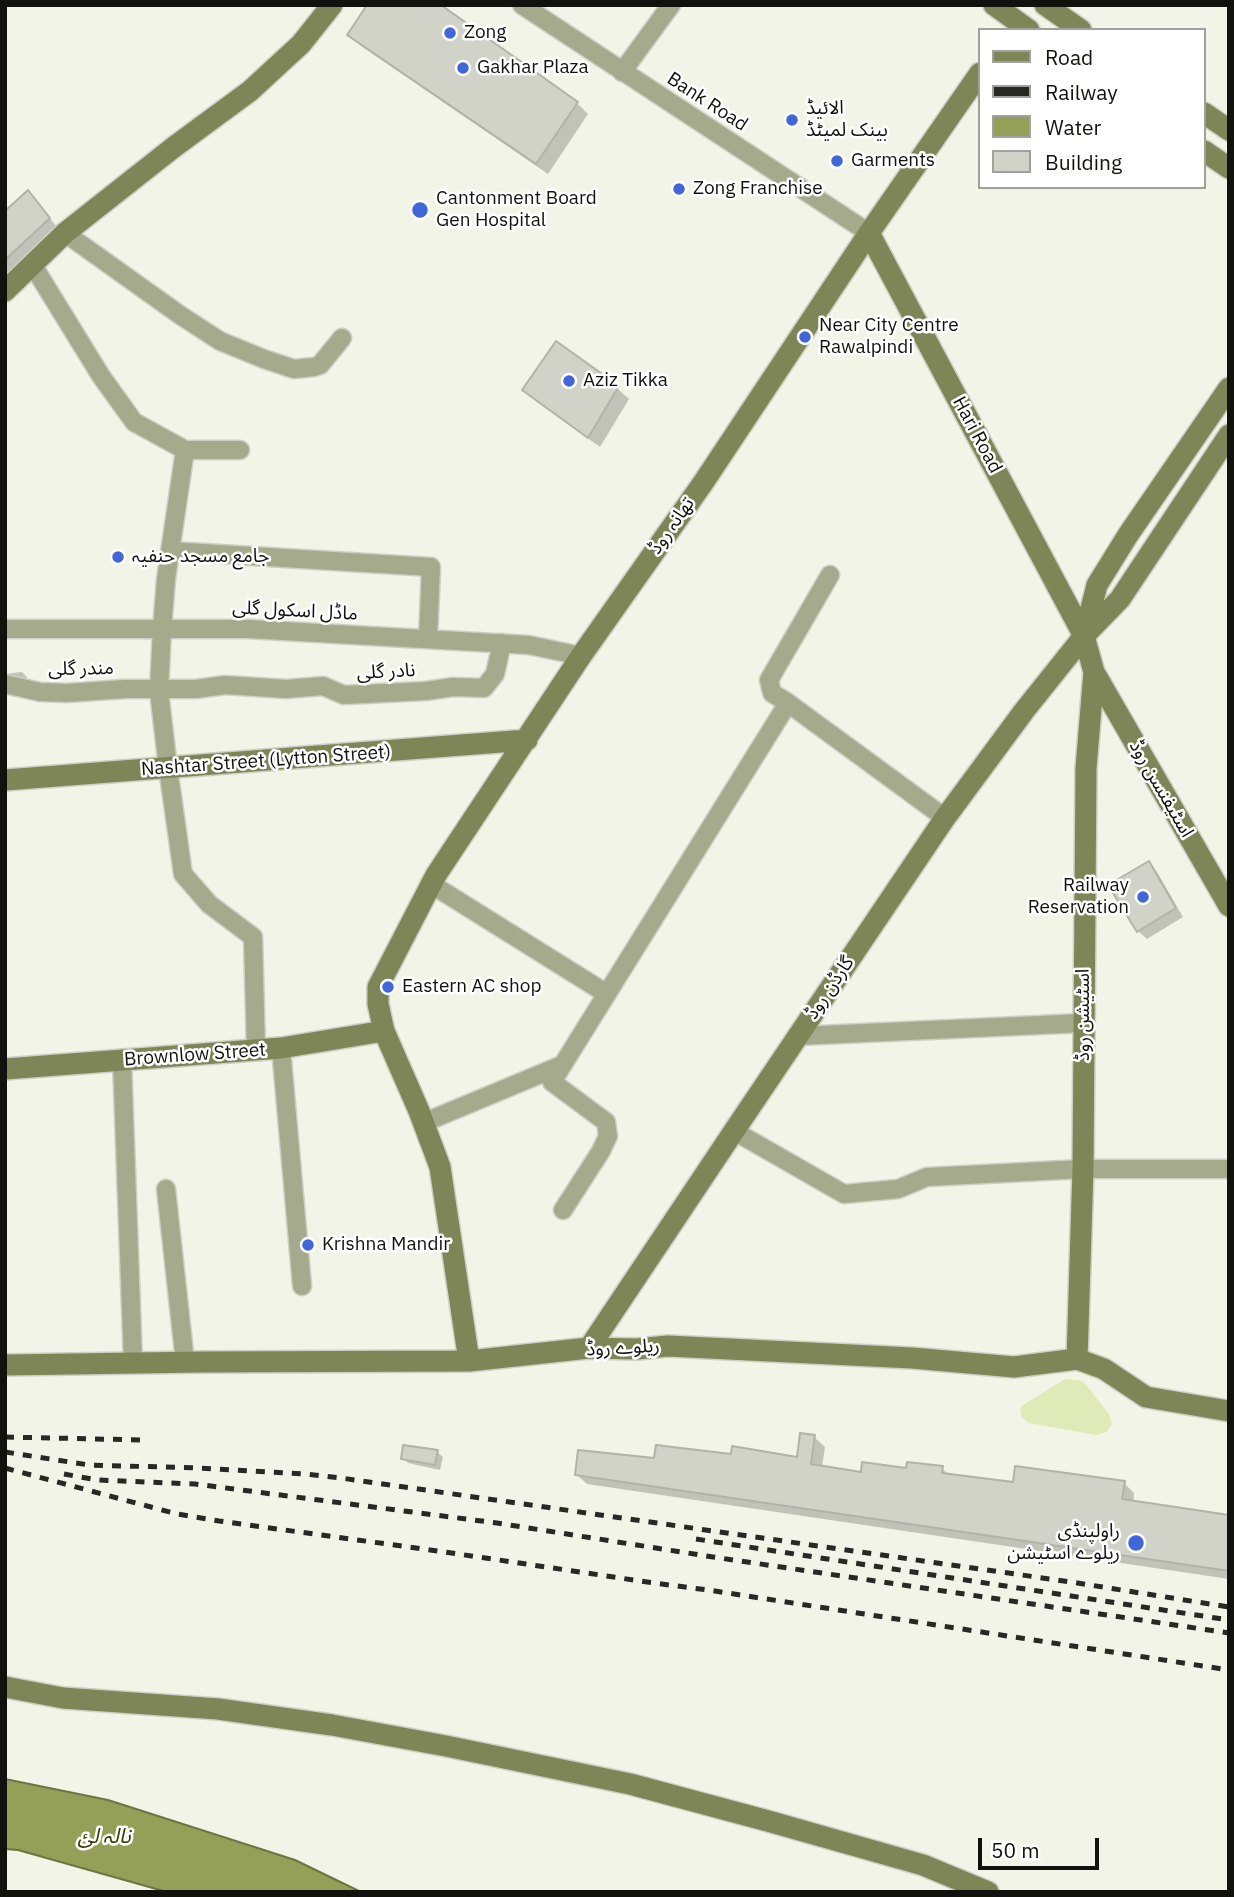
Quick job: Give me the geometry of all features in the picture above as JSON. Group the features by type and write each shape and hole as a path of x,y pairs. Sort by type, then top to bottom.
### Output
{"street":[{"path":"5,291 65,233 163,155 250,91 301,44 332,5"},
{"name":"Bank Road","path":"522,5 869,233"},
{"path":"622,72 671,5"},
{"path":"993,5 1020,21"},
{"path":"1045,5 1078,28"},
{"name":"تھانہ روڈ","path":"384,1031 378,1004 378,987 431,884 581,656 703,483 869,233 978,76"},
{"path":"1206,114 1229,130"},
{"path":"1206,152 1229,168"},
{"path":"65,233 220,341 264,359 294,369 314,367 320,365 342,338"},
{"name":"Hari Road","path":"869,233 1084,636 1094,672"},
{"path":"32,264 101,376 134,422 185,450 240,450"},
{"path":"1084,636 1097,585 1229,388"},
{"name":"گارڈن روڈ","path":"589,1348 945,818 1024,711 1084,636 1120,599 1229,435"},
{"path":"185,450 162,629 159,691 168,768 183,874 209,904 253,937 256,1050"},
{"path":"170,551 431,567 428,639"},
{"path":"830,575 769,680 772,693 945,818"},
{"name":"ماڈل اسکول گلی","path":"5,629 248,628 529,645 581,656"},
{"name":"نادر گلی","path":"159,691 225,685 255,688 323,686 344,695 453,687 484,688 495,674 502,643"},
{"name":"اسٹیفنسن روڈ","path":"1094,672 1229,906"},
{"name":"اسٹیشن روڈ","path":"1077,1359 1083,1169 1086,768 1094,672"},
{"name":"مندر گلی","path":"5,684 40,692 125,689 159,691"},
{"path":"563,1210 601,1152 608,1136 606,1122 552,1082 788,703"},
{"name":"Nashtar Street (Lytton Street)","path":"5,780 527,740"},
{"path":"431,884 607,994"},
{"path":"798,1036 1084,1023"},
{"path":"384,1031 440,1167 469,1361"},
{"name":"Brownlow Street","path":"5,1069 281,1048 384,1031"},
{"path":"281,1048 302,1286"},
{"path":"122,1060 133,1363"},
{"path":"423,1123 562,1065"},
{"path":"734,1131 844,1194 898,1189 927,1177 1083,1169 1229,1169"},
{"path":"166,1189 186,1362"},
{"name":"ریلوے روڈ","path":"5,1366 469,1361 589,1348 637,1349 668,1346 912,1358 1013,1367 1077,1359 1104,1369 1146,1397 1229,1411"},
{"path":"5,1687 63,1698 244,1713 446,1745 630,1784 768,1821 923,1865 988,1892"}],"shaded area":[{"path":"1065,1379 1083,1381 1109,1414 1112,1424 1107,1432 1096,1435 1029,1423 1022,1418 1020,1409 1023,1405"}],"water":[{"name":"نالہ لئ","path":"5,1779 108,1800 295,1860 361,1892 167,1892 18,1850 5,1849"}],"building":[{"name":"Gakhar Plaza","path":"367,5 441,5 578,102 536,164 347,35"},
{"path":"28,190 50,218 5,260 5,211"},
{"path":"556,341 619,386 588,438 522,390"},
{"name":"Railway Reservation","path":"1149,861 1176,908 1137,932 1108,885"},
{"name":"راولپنڈی ریلوے اسٹیشن","path":"800,1433 815,1435 811,1464 861,1472 862,1462 906,1468 907,1462 943,1466 942,1473 1013,1482 1015,1466 1125,1481 1122,1499 1229,1515 1229,1571 575,1475 578,1450 654,1458 656,1445 731,1454 732,1446 797,1457"},
{"path":"403,1445 438,1450 435,1465 401,1459"}],"railway":[{"path":"5,1437 144,1440"},
{"path":"5,1452 89,1465 198,1468 341,1478 1229,1607"},
{"path":"5,1468 177,1514 219,1521 708,1590 1229,1670"},
{"path":"64,1474 97,1480 195,1484 497,1523 1229,1633"},
{"path":"696,1539 1229,1620"}],"place":[{"name":"Zong","path":"450,33"},
{"name":"Gakhar Plaza","path":"463,68"},
{"name":"الائیڈ بینک لمیٹڈ","path":"792,120"},
{"name":"Garments","path":"837,161"},
{"name":"Zong Franchise","path":"679,189"},
{"name":"Cantonment Board Gen Hospital","path":"420,210"},
{"name":"Near City Centre Rawalpindi","path":"805,337"},
{"name":"Aziz Tikka","path":"569,381"},
{"name":"جامع مسجد حنفیہ","path":"118,557"},
{"name":"Railway Reservation","path":"1143,897"},
{"name":"Eastern AC shop","path":"388,987"},
{"name":"Krishna Mandir","path":"308,1245"},
{"name":"راولپنڈی ریلوے اسٹیشن","path":"1136,1543"}]}
